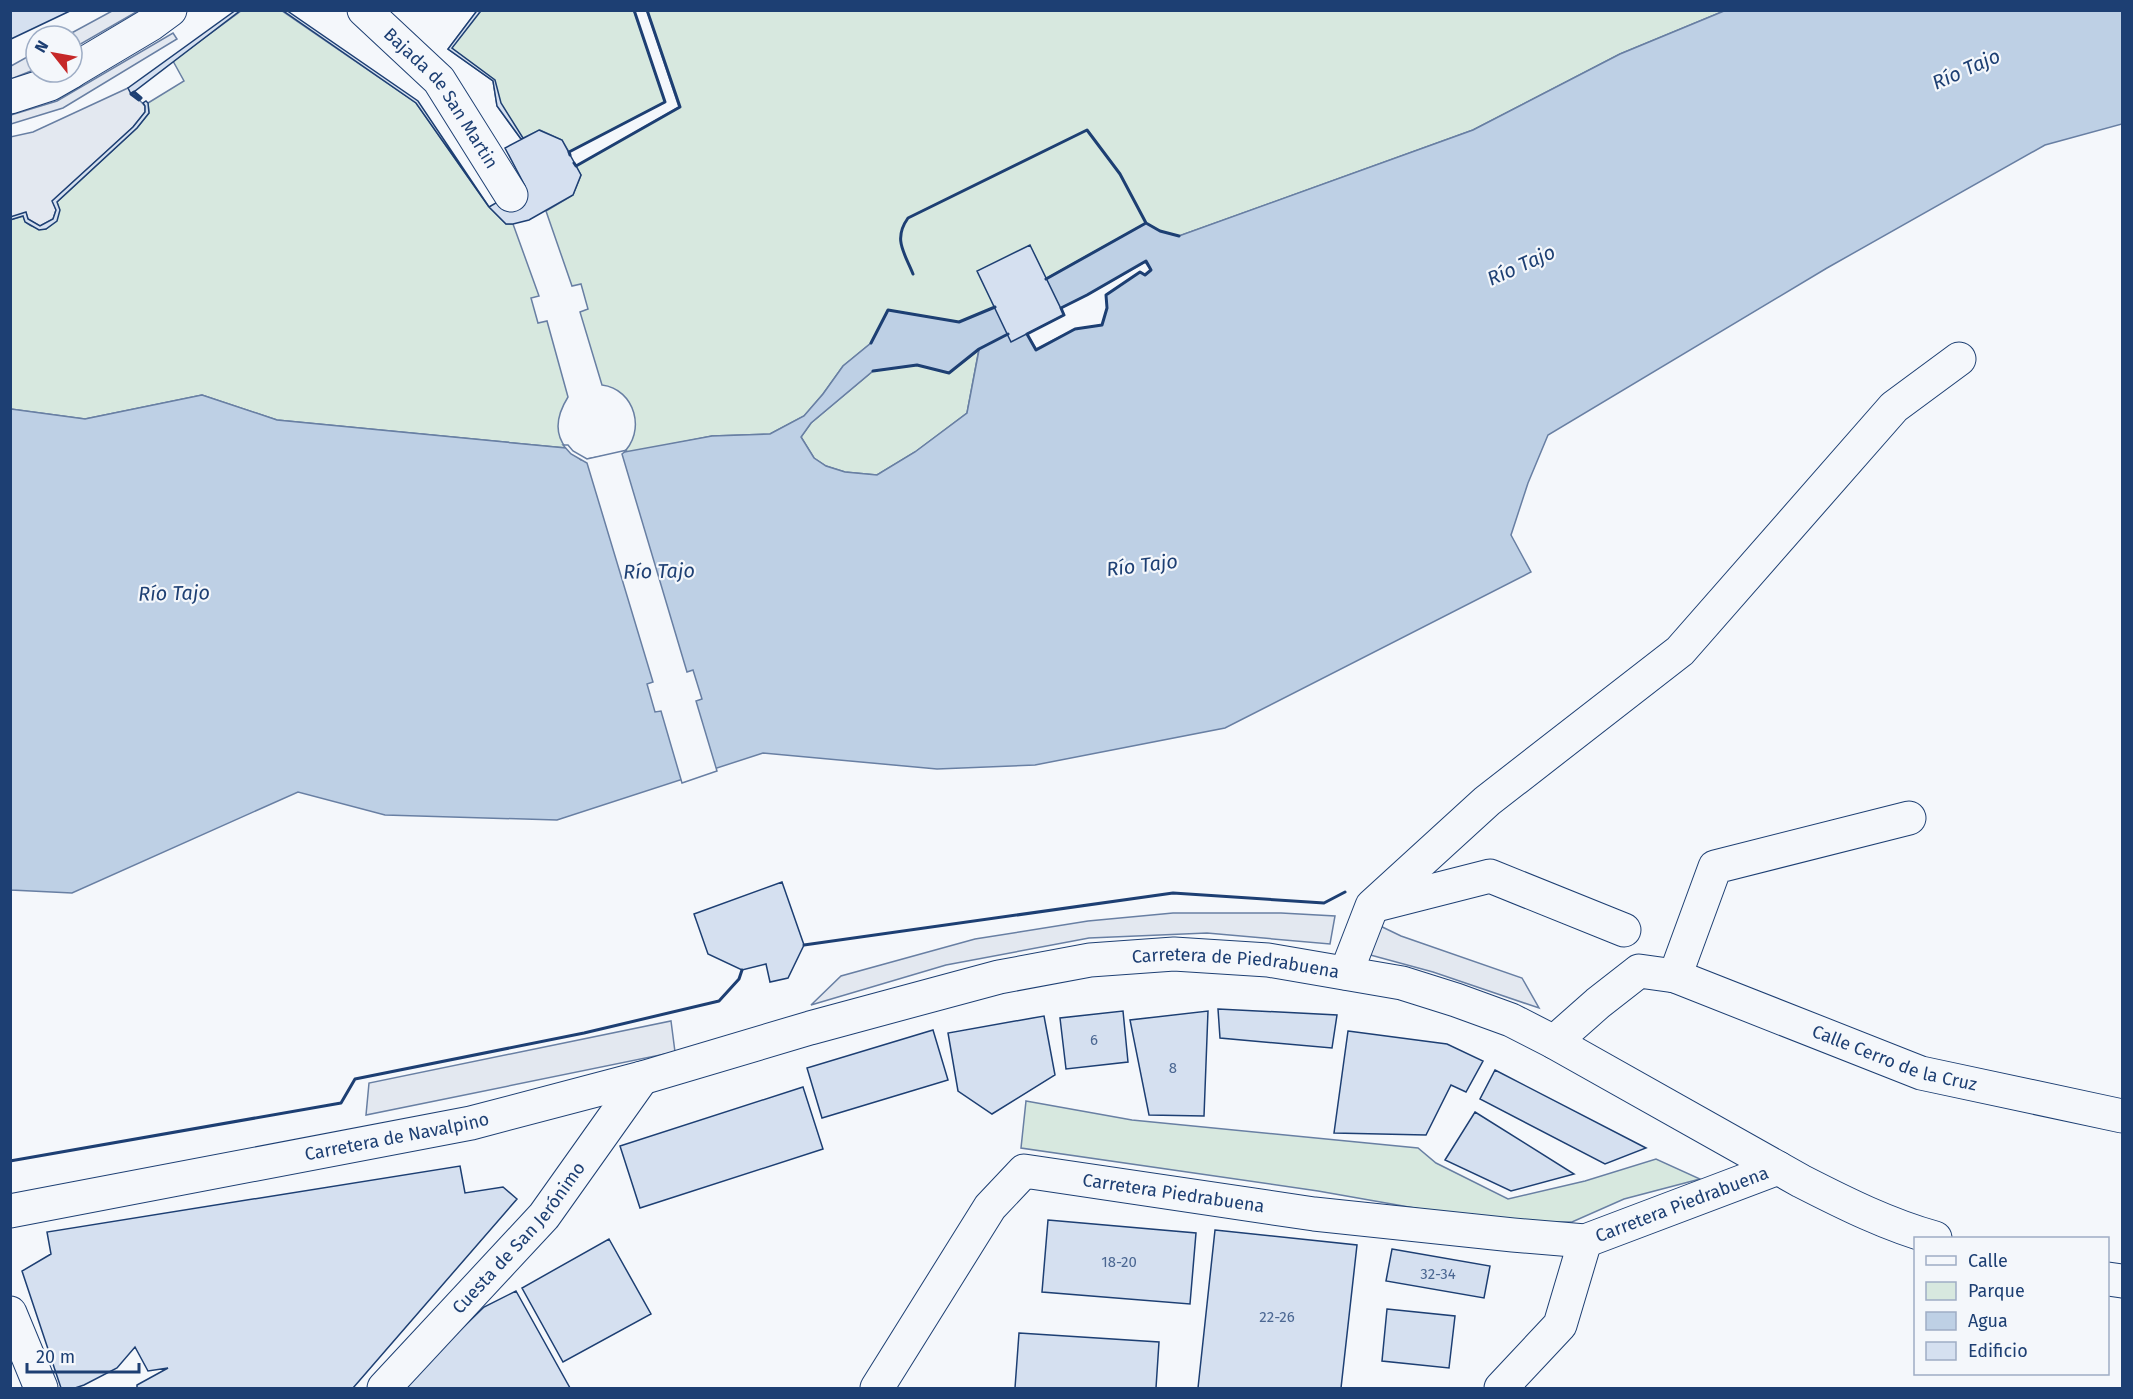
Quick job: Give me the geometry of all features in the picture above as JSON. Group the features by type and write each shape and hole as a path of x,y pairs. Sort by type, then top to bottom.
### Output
{"street":[{"path":"84,64 170,10"},
{"name":"Bajada de San Martin","path":"364,10 439,80 511,195"},
{"path":"10,97 50,84"},
{"path":"1346,973 1372,906 1487,801 1680,651 1894,407 1959,359"},
{"path":"1675,976 1715,867 1909,818"},
{"path":"1372,906 1490,876 1624,930"},
{"name":"Carretera de Piedrabuena","path":"778,1037 999,977 1090,960 1174,954 1268,960 1346,973 1402,983 1511,1020 1842,1202 1929,1237"},
{"name":"Calle Cerro de la Cruz","path":"1554,1042 1639,971 1675,976 1921,1073 2122,1116"},
{"name":"Carretera de Navalpino","path":"10,1211 471,1123 642,1078 778,1037"},
{"name":"Cuesta de San Jerónimo","path":"384,1389 544,1216 642,1078"},
{"name":"Carretera Piedrabuena","path":"877,1389 990,1207 1024,1171 1314,1214 1585,1241 1778,1168"},
{"name":"Carretera Piedrabuena","path":"1501,1389 1560,1325 1585,1241"},
{"path":"10,1313 41,1389"}],"green space":[{"path":"241,11 282,11 416,103 489,207 506,224 513,224 539,296 531,298 538,323 547,321 568,397 558,422 559,436 566,448 277,420 202,395 85,419 11,409 10,220 23,216 29,225 46,229 53,223 59,211 57,202 137,128 149,113 148,103 184,81 173,61"},
{"path":"475,11 634,11 665,102 569,152 562,140 540,130 521,139 497,106 493,81 448,49"},
{"path":"647,11 1724,11 1620,54 1473,130 1179,236 1160,231 1146,223 995,307 959,322 888,310 871,343 843,366 804,416 770,434 712,436 622,454 630,445 634,434 634,413 623,394 602,385 580,312 588,309 581,284 572,286 546,211 573,195 581,175 576,166 679,107"},
{"path":"979,349 967,413 915,452 877,475 845,472 826,466 814,458 801,437 811,423 873,371 917,365 949,373"},
{"path":"1026,1101 1132,1120 1418,1148 1436,1163 1508,1199 1585,1181 1656,1159 1700,1179 1624,1199 1572,1222 1494,1222 1318,1191 1021,1148"}],"shaded area":[{"path":"112,11 138,11 84,42 84,26"},
{"path":"173,33 177,39 63,108 11,124 11,115 57,101"},
{"path":"24,59 24,74 11,79 11,66"},
{"path":"128,88 145,106 145,112 133,127 53,201 56,210 53,219 40,226 28,219 26,213 11,218 10,137 33,132"},
{"path":"1173,913 1281,913 1335,916 1330,944 1207,933 1089,938 946,965 811,1005 841,976 975,939 1088,921"},
{"path":"1374,923 1401,936 1522,978 1539,1008 1433,972 1363,953"},
{"path":"671,1021 675,1052 366,1115 369,1083"}],"water":[{"name":"Río Tajo","path":"1724,11 2122,11 2122,124 2045,145 1827,268 1548,435 1528,483 1511,535 1531,572 1225,728 1035,765 937,769 763,753 557,820 385,815 298,792 72,893 11,890 11,409 85,419 202,395 277,420 566,448 581,460 712,436 770,434 804,416 843,366 871,343 888,310 959,322 995,307 1146,223 1160,231 1179,236 1473,130 1620,54","holes":["1145,262 1151,270 1145,275 1140,272 1106,295 1107,308 1102,325 1075,329 1036,349 1027,334 1008,334 1087,295","979,350 967,413 915,452 877,475 845,472 826,466 814,458 801,437 811,423 873,371 917,365 949,373"]}],"pier":[{"path":"563,445 568,445 573,451 587,459 627,450 622,454 687,672 693,670 702,699 696,701 717,771 682,783 661,711 655,712 647,684 653,682 587,463 571,454"}],"building":[{"path":"10,10 72,10 43,24 24,24 24,33 11,39"},
{"path":"236,10 241,10 131,94 128,88"},
{"path":"282,10 286,10 418,101 489,207 416,103"},
{"path":"475,10 480,12 452,48 495,80 501,103 523,138 521,139 497,106 493,81 448,49 476,12"},
{"path":"146,101 149,113 137,128 57,202 60,210 57,221 46,229 39,230 25,222 23,216 10,220 10,217 26,212 28,219 40,226 53,219 56,210 52,201 133,127 145,112 143,103"},
{"path":"539,130 562,140 581,175 573,195 529,220 506,224 489,207 525,186 505,148"},
{"path":"1030,245 1064,315 1011,342 977,271"},
{"path":"782,882 804,945 788,978 770,982 766,964 742,970 708,954 694,914"},
{"path":"1218,1009 1337,1015 1332,1048 1220,1038"},
{"path":"1123,1011 1128,1062 1066,1069 1060,1018"},
{"path":"1208,1011 1204,1116 1149,1115 1130,1020"},
{"path":"1044,1016 1055,1075 992,1114 958,1091 948,1033"},
{"path":"933,1030 948,1080 822,1118 807,1068"},
{"path":"1348,1031 1447,1044 1483,1061 1466,1092 1451,1085 1426,1135 1334,1133"},
{"path":"1495,1070 1646,1148 1605,1164 1480,1099"},
{"path":"803,1087 823,1149 640,1208 620,1146"},
{"path":"1475,1112 1574,1174 1511,1191 1445,1160"},
{"path":"460,1166 465,1193 503,1187 517,1199 353,1388 137,1388 137,1385 168,1368 148,1371 135,1347 117,1368 84,1385 75,1388 61,1388 22,1271 51,1254 47,1232"},
{"path":"1048,1220 1196,1233 1190,1304 1042,1292"},
{"path":"1215,1230 1357,1245 1341,1388 1198,1388"},
{"path":"609,1239 651,1314 563,1362 522,1288"},
{"path":"1392,1249 1490,1266 1484,1298 1386,1281"},
{"path":"516,1291 570,1388 401,1388 484,1307"},
{"path":"1387,1309 1455,1316 1449,1368 1382,1361"},
{"path":"1019,1333 1159,1342 1156,1388 1015,1388"}],"wall":[{"path":"570,155 569,152 665,102 634,10"},
{"path":"574,163 576,166 680,107 647,10"},
{"path":"134,92 141,98 139,100 131,94 134,92"},
{"path":"913,274 901,246 901,233 908,218 1087,130 1120,174 1146,223"},
{"path":"1046,279 1146,223 1160,231 1179,236"},
{"path":"1146,261 1151,270 1145,275 1140,272 1106,295 1107,308 1102,325 1075,329 1036,350 1027,334 1064,315 1061,308 1146,261"},
{"path":"871,343 888,310 959,322 995,307"},
{"path":"873,371 917,365 949,373 979,349 1008,334"},
{"path":"804,945 1173,893 1324,903 1345,892"},
{"path":"10,1161 341,1103 355,1079 584,1033 719,1001 739,979 742,970"}]}
